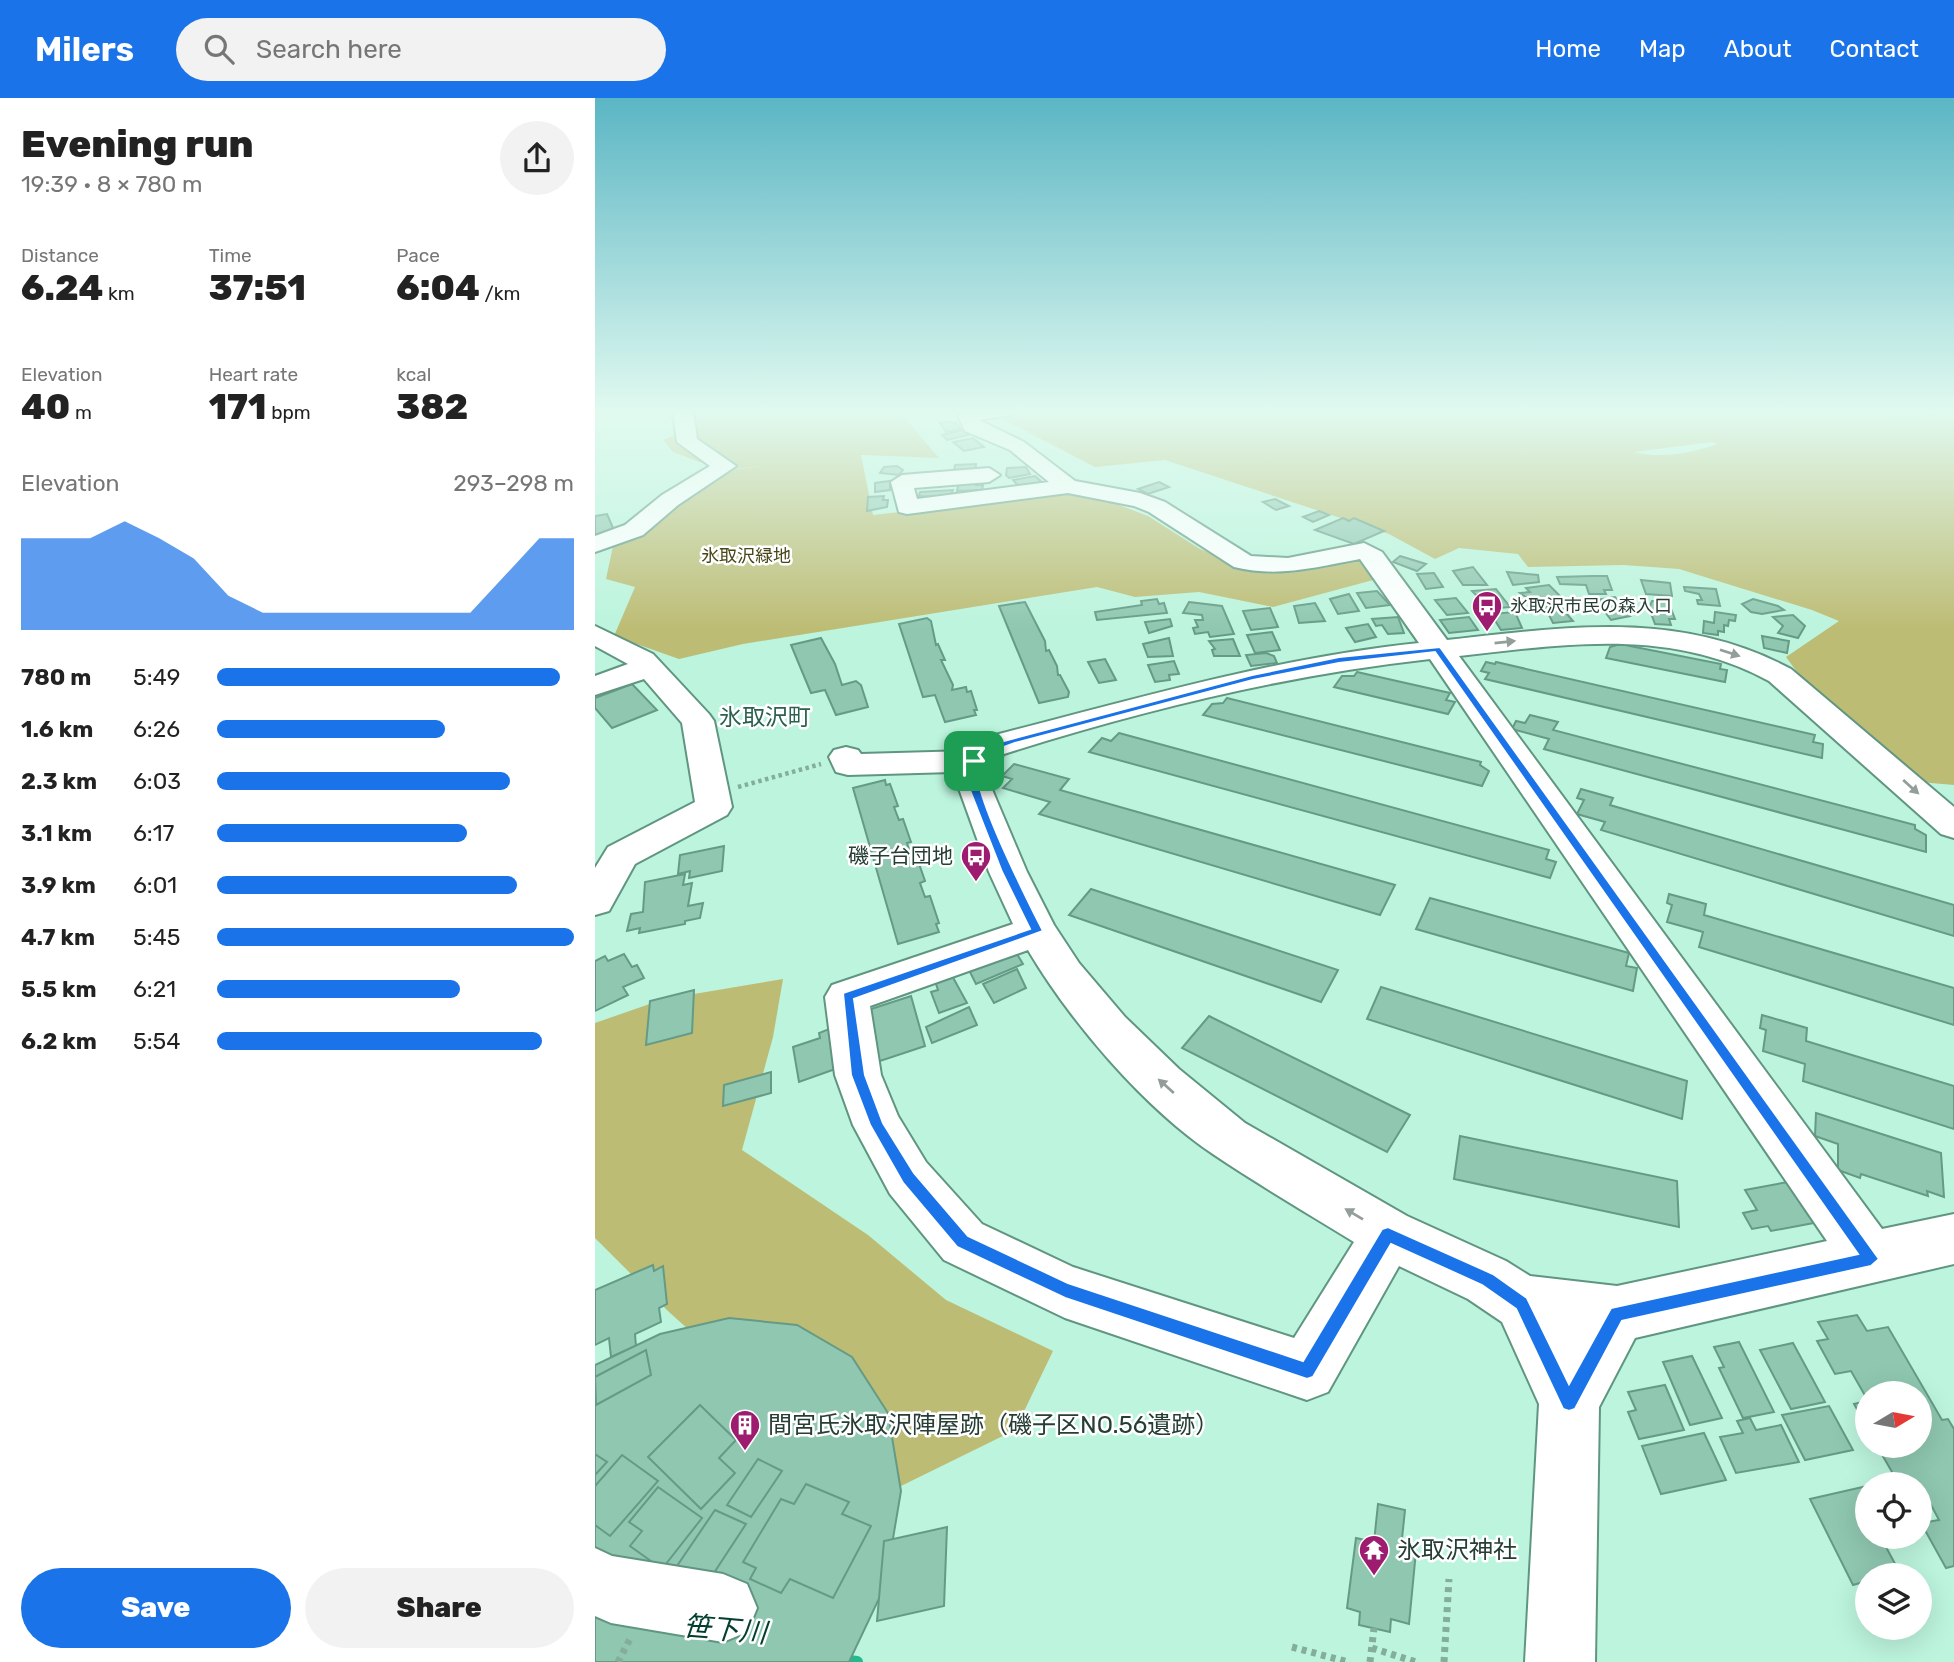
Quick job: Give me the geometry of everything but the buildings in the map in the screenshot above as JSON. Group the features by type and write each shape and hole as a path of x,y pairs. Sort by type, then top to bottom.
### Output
{"street":[{"path":"595,545 634,530 670,500 696,484"},
{"path":"902,484 907,507 1068,486 1140,500 1157,507 1222,550 1261,567 1299,564 1364,551 1373,557 1871,1259"},
{"path":"995,484 1002,495"},
{"path":"1954,826 1780,675 1756,662 1705,645 1619,633 1339,660 1252,677 992,747 974,761 970,768 971,780 1008,872 1037,931 1064,974 1109,1030 1162,1083 1228,1138 1388,1234 1487,1280 1522,1303 1617,1314 1954,1239"},
{"path":"595,635 643,660 698,721 714,807 621,856 595,901"},
{"path":"595,686 649,667"},
{"path":"846,757 848,765 974,761"},
{"path":"1037,931 847,997 858,1075 877,1125 908,1178 963,1242 1065,1290 1307,1371 1388,1234"},
{"path":"1522,1303 1569,1402"},
{"path":"1560,1662 1569,1402 1617,1314"},
{"path":"595,1583 611,1589 723,1608"}],"path":[{"path":"713,794 846,757"},
{"path":"1444,1662 1449,1580"},
{"path":"1370,1662 1374,1629"},
{"path":"1292,1647 1348,1662"},
{"path":"1372,1648 1416,1662"}],"green space":[{"name":"氷取沢緑地","path":"695,484 867,484 873,515 1069,493 1111,502 1148,516 1200,549 1261,573 1361,559 1377,579 1273,607 1199,592 1135,597 1097,587 743,644 679,659 614,636 635,587 606,579 613,546"},
{"path":"1238,484 1954,484 1954,785 1920,782 1808,687 1786,657 1839,621 1812,610 1679,569 1624,565 1528,567 1518,554 1459,548 1435,559 1389,534"},
{"path":"783,979 773,1037 742,1150 868,1235 946,1300 1053,1351 1015,1430 899,1487 799,1429 669,1312 595,1238 595,1023 664,999"}],"waterway":[{"name":"笹下川","path":"841,1660 857,1662"}],"place":[{"name":"氷取沢市民の森入口","path":"1487,633"},
{"name":"磯子台団地","path":"976,883"},
{"name":"間宮氏氷取沢陣屋跡（磯子区NO.56遺跡）","path":"745,1452"},
{"name":"氷取沢神社","path":"1374,1577"}],"district":[{"name":"氷取沢町","path":"765,717"}],"route":[{"path":"1437,649 1871,1259 1617,1314 1569,1402 1522,1303 1487,1280 1388,1234 1307,1371 1065,1290 963,1242 908,1178 877,1125 858,1075 847,997 1037,931 1008,872 971,780 970,768 974,761 992,747 1011,741 1252,677 1339,660 1437,649"}]}
